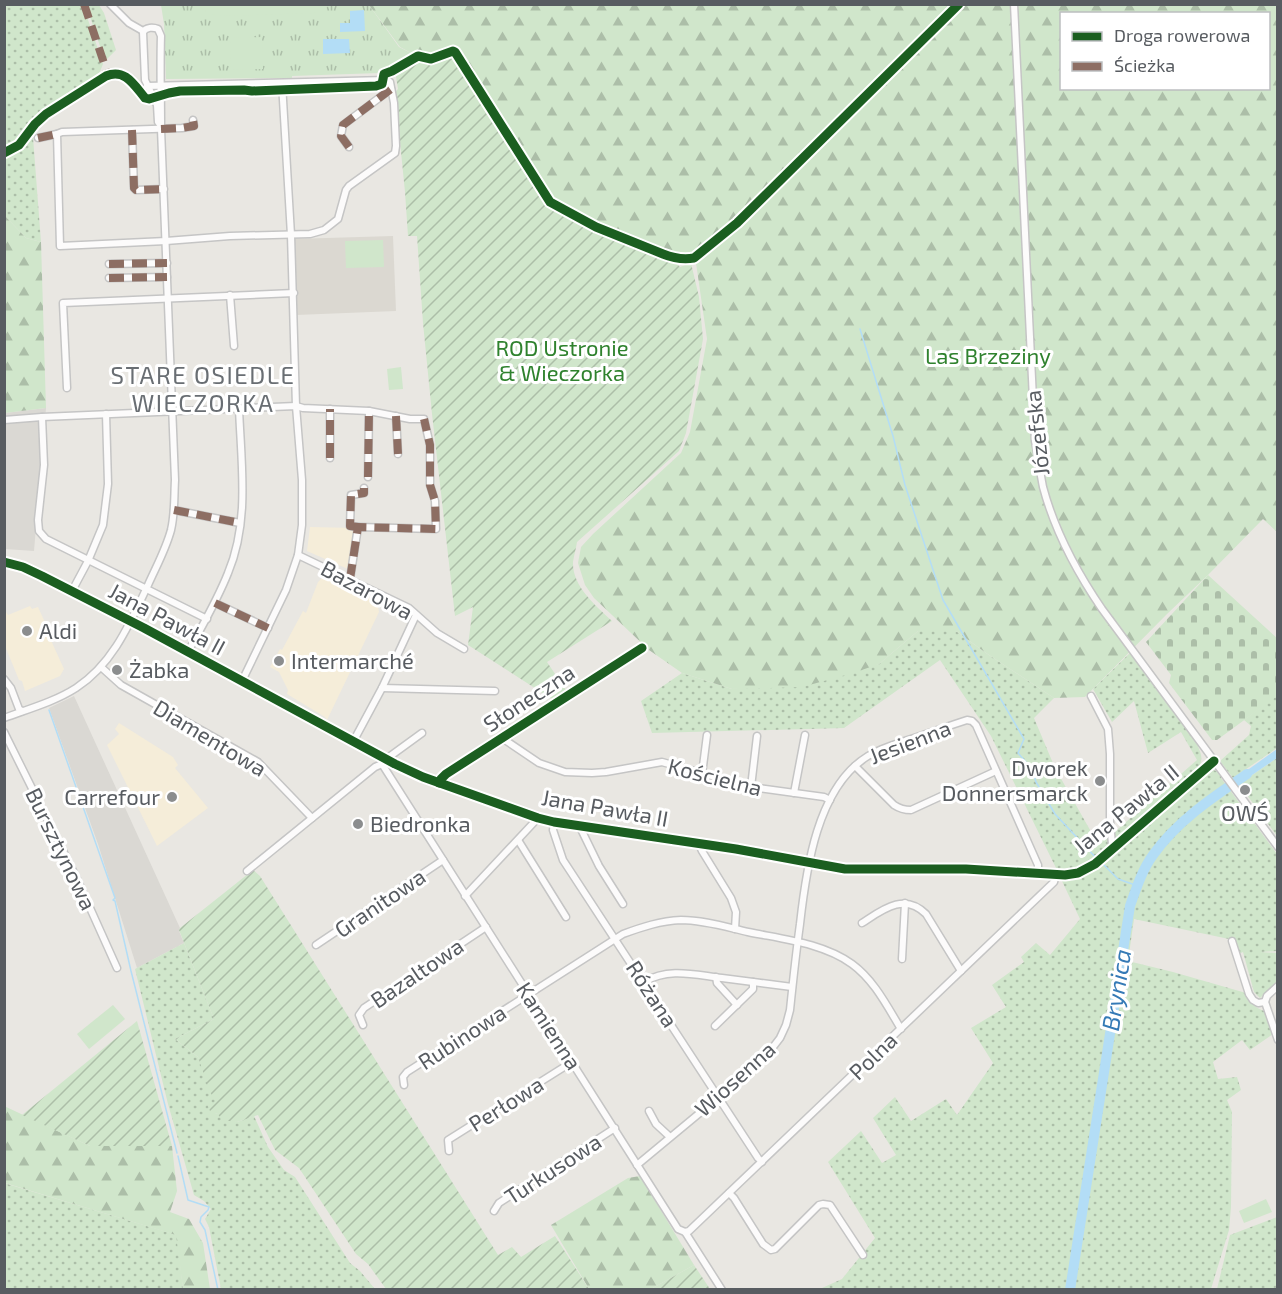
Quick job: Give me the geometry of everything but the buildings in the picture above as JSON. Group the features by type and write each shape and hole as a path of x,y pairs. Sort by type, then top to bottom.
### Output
{"street":[{"path":"110,4 129,23 143,31"},
{"name":"Józefska","path":"1014,4 1035,441 1043,487 1067,552 1083,581 1278,847"},
{"path":"4,718 65,694 101,667 119,642 146,589 167,543 174,510 175,480 161,128 160,36 159,30 155,28 143,31"},
{"path":"143,31 145,80 157,105 158,122 161,128"},
{"path":"57,134 60,246 230,236 310,234 324,230 338,219 349,186 395,153 396,135 389,80 147,86"},
{"path":"242,681 286,590 298,555 302,525 302,480 296,406 294,293 282,82"},
{"path":"349,147 341,136 343,125 391,89"},
{"path":"38,138 62,132 182,128 194,126 193,120"},
{"path":"132,130 134,188 136,190 164,189"},
{"path":"109,264 167,263"},
{"path":"109,278 167,277"},
{"path":"67,388 63,303 294,293"},
{"path":"231,295 234,346"},
{"path":"4,420 296,406 369,411 423,419 430,446 430,485 435,501 436,528 350,526 351,495 364,493 364,488"},
{"path":"188,652 215,603 229,572 237,544 243,494 239,408"},
{"path":"330,409 330,458"},
{"path":"368,477 369,411"},
{"path":"72,591 103,525 108,484 106,414"},
{"path":"396,416 398,454"},
{"path":"42,417 44,465 38,519 39,531 46,539 207,620"},
{"path":"174,510 240,523"},
{"path":"350,579 358,526"},
{"name":"Bazarowa","path":"298,555 409,608 437,633 464,650"},
{"name":"Jana Pawła II","path":"4,562 23,567 130,621 353,742 384,762 554,822 736,849 845,869 966,869 1056,875 1078,873 1095,864 1214,761"},
{"path":"215,603 268,628"},
{"path":"353,742 382,688 416,615"},
{"name":"Słoneczna","path":"439,783 446,774 642,648"},
{"name":"Diamentowa","path":"101,667 121,685 258,762 312,818"},
{"path":"4,679 22,711"},
{"path":"382,688 495,691"},
{"path":"1092,696 1108,729 1110,822 1114,847"},
{"name":"Jesienna","path":"808,863 813,842 830,800 855,766 867,756 883,748 967,720 972,721 976,725 996,771"},
{"name":"Bursztynowa","path":"4,732 77,879 117,968"},
{"path":"247,871 375,767 422,733"},
{"path":"702,774 707,735"},
{"path":"794,793 804,735"},
{"path":"751,787 757,736"},
{"name":"Kościelna","path":"502,738 539,763 565,771 606,772 662,762 751,787 824,797 830,800"},
{"name":"Kamienna","path":"384,762 465,896 637,1165 678,1229 685,1232 722,1290"},
{"path":"855,766 894,805 905,810 915,808 996,771 1038,865 1038,874"},
{"path":"465,896 538,818"},
{"name":"Różana","path":"554,822 553,830 563,860 762,1162"},
{"path":"579,825 599,866 623,904"},
{"path":"518,840 566,917"},
{"path":"699,844 731,898 736,912 735,929"},
{"name":"Granitowa","path":"316,945 443,860"},
{"name":"Wiosenna","path":"637,1165 719,1097 770,1051 780,1038 790,1010 808,863"},
{"name":"Polna","path":"685,1232 689,1231 902,1029 1054,882 1056,875"},
{"path":"862,923 892,905 905,903 920,908 961,970"},
{"path":"902,959 905,903"},
{"name":"Rubinowa","path":"404,1085 403,1077 407,1072 623,934 650,924 677,920 702,922 797,942 834,953 853,964 873,985 902,1029"},
{"name":"Bazaltowa","path":"363,1025 359,1014 364,1008 486,927"},
{"path":"1232,941 1250,994 1258,1003 1265,1002"},
{"path":"644,982 670,973 691,972 792,987"},
{"path":"716,977 717,983 737,1005"},
{"path":"715,1026 753,988 753,982"},
{"path":"1278,986 1267,996 1265,1002 1278,1040"},
{"name":"Perłowa","path":"449,1151 448,1140 572,1062"},
{"path":"649,1111 656,1124 670,1137"},
{"name":"Turkusowa","path":"494,1211 499,1203 615,1128"},
{"path":"729,1193 763,1244 771,1250 775,1249 819,1205 823,1204 830,1205 863,1255"}],"shaded area":[{"path":"393,236 396,311 296,315 293,239"},
{"path":"46,408 34,551 5,549 5,413"},
{"path":"310,527 354,528 348,569 307,551"},
{"path":"328,576 375,600 379,612 327,720 287,694 288,690 279,672 270,667 303,611 306,613 318,582"},
{"path":"30,606 32,609 38,607 64,669 60,676 25,691 5,646 5,613 8,615"},
{"path":"74,696 180,928 184,943 137,968 98,844 49,708"},
{"path":"119,723 173,757 178,765 175,768 208,808 157,846 107,745 119,734 115,729"}],"green space":[{"path":"4,5 83,5 103,64 97,79 48,109 32,124 41,242 26,238 5,216"},
{"path":"86,5 99,5 104,13 116,50 105,61"},
{"path":"161,5 369,5 399,47 411,53 411,59 380,73 292,76 292,78 166,79"},
{"path":"198,5 330,5 314,13 223,16 209,13"},
{"name":"Las Brzeziny","path":"369,5 1277,5 1277,532 1263,519 1085,697 1054,698 956,631 918,631 879,664 802,687 732,689 682,673 649,650 594,598 585,585 578,563 581,547 681,453 690,432 707,339 696,263 690,258 598,225 553,201 457,49 431,55 411,53 400,47"},
{"path":"262,37 263,69 231,70 230,38"},
{"name":"ROD Ustronie & Wieczorka","path":"453,52 550,205 587,225 673,260 680,267 691,263 699,297 703,339 686,433 679,451 577,542 573,562 576,579 586,594 612,621 547,662 568,693 555,701 468,645 473,607 455,616 432,414 417,236 408,236 395,92 398,89 395,70 417,58 432,62"},
{"path":"5,216 26,238 41,242 46,408 5,413"},
{"path":"383,240 384,267 346,268 345,241"},
{"path":"401,367 403,389 389,390 387,369"},
{"path":"1208,575 1278,639 1277,696 1217,740 1212,740 1169,683 1171,675 1146,642"},
{"path":"918,631 956,631 1054,698 1034,718 1055,768 1094,837 1118,829 1197,760 1181,732 1148,753 1134,701 1112,722 1093,689 1132,651 1195,739 1201,754 1200,765 1092,860 1073,869 1057,870 991,736 940,660 844,728 652,733 641,701 682,673 732,689 879,664"},
{"path":"1277,695 1277,748 1233,778 1220,761 1249,735 1251,726 1244,720"},
{"path":"1277,758 1277,836 1239,784"},
{"path":"1218,771 1277,854 1277,951 1260,952 1277,953 1277,982 1260,998 1254,992 1243,952 1234,956 1229,939 1134,919 1128,961 1246,993 1253,1004 1264,1011 1273,1034 1250,1050 1242,1040 1213,1062 1218,1079 1237,1077 1241,1090 1227,1100 1232,1112 1231,1207 1229,1230 1211,1289 811,1290 842,1279 875,1238 828,1162 861,1131 882,1163 896,1155 873,1118 895,1097 911,1121 946,1099 957,1115 993,1063 971,1028 1006,1007 992,985 1024,962 1021,957 1036,943 1050,955 1080,919 1061,879 1071,878 1094,868 1194,785 1206,772"},
{"path":"253,870 260,876 498,1255 512,1247 521,1257 555,1236 589,1289 386,1289 368,1264 356,1254 299,1168 275,1150 258,1115 237,1122 222,1120 217,1113 212,1116 208,1106 216,1102 210,1092 198,1057 175,1039 214,1019 179,930"},
{"path":"184,943 214,1019 175,1039 198,1057 217,1102 212,1115 217,1113 237,1122 254,1116 268,1147 284,1170 295,1177 350,1263 375,1289 221,1289 209,1227 205,1219 211,1209 194,1195 168,1104 135,969"},
{"path":"113,1005 125,1019 89,1049 77,1034"},
{"path":"137,1021 172,1146 90,1146 22,1115"},
{"path":"4,1106 90,1146 172,1146 177,1191 170,1212 189,1219 203,1243 210,1289 183,1289 176,1235 5,1183"},
{"path":"640,1176 694,1265 651,1289 589,1289 551,1225 628,1178"},
{"path":"4,1183 177,1235 183,1289 5,1289"},
{"path":"1266,1199 1272,1212 1244,1223 1239,1211"},
{"path":"1277,1217 1277,1289 1217,1289 1230,1235"},
{"path":"694,1265 710,1289 651,1289"}],"water":[{"path":"364,10 365,31 340,32 340,23 350,23 350,11"},
{"path":"323,39 349,39 350,53 323,54"},
{"path":"1277,749 1277,758 1239,784 1235,779"}],"waterway":[{"path":"860,329 893,436 905,485 943,600 1024,739 1018,753 1032,769 1036,782 1055,814 1097,859"},
{"path":"49,710 115,898 113,900 177,1153"},
{"name":"Brynica","path":"1070,1290 1130,906 1146,867 1173,831 1196,810 1247,774"},
{"path":"1101,862 1118,879 1138,886"},
{"path":"178,1156 188,1200 209,1207 200,1222 205,1230 218,1290"}],"marked path":[{"path":"84,4 108,75"},
{"path":"349,147 341,136 343,125 391,89"},
{"path":"161,129 194,126 193,120"},
{"path":"132,130 134,188 136,190 164,189"},
{"path":"38,138 57,134"},
{"path":"109,264 167,263"},
{"path":"109,278 167,277"},
{"path":"330,409 330,458"},
{"path":"368,477 369,411"},
{"path":"396,416 398,454"},
{"path":"350,579 358,527 436,529 435,501 430,485 430,445 424,419"},
{"path":"358,527 350,526 351,495 364,493 364,488"},
{"path":"174,510 240,523"},
{"path":"215,603 268,628"}],"cycle path":[{"path":"4,153 19,145 46,114 106,76 113,74 124,76 145,98 149,99 180,91 252,91 376,86 382,84 384,74 418,56 431,59 453,51 550,202 596,227 663,254 678,258 694,258 737,223 959,4"},
{"path":"4,562 23,567 144,628 395,764 423,777 554,822 736,849 845,869 966,869 1065,875 1078,873 1095,864 1214,761"},
{"path":"439,783 446,774 642,648"}],"place":[{"name":"Aldi","path":"27,631"},
{"name":"Intermarché","path":"279,661"},
{"name":"Żabka","path":"117,670"},
{"name":"Dworek Donnersmarck","path":"1100,781"},
{"name":"OWŚ","path":"1245,790"},
{"name":"Carrefour","path":"172,797"},
{"name":"Biedronka","path":"358,824"}],"district":[{"name":"STARE OSIEDLE WIECZORKA","path":"203,390"}]}
